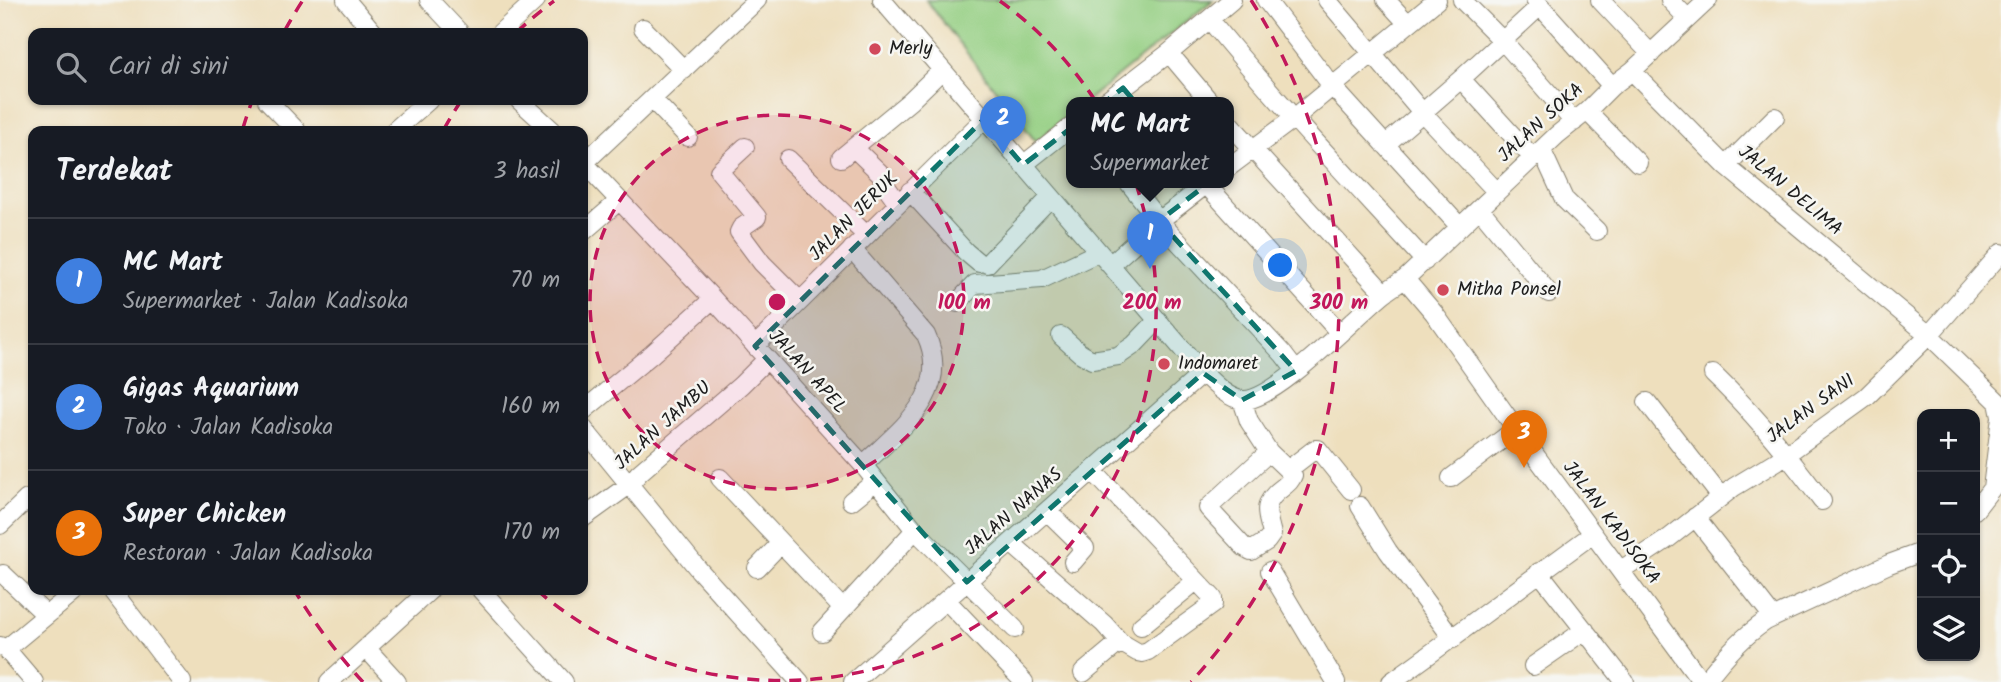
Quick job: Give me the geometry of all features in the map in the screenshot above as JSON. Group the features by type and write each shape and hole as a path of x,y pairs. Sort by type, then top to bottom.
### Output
{"street":[{"path":"346,0 370,28"},
{"path":"429,0 455,28"},
{"path":"588,158 757,0"},
{"path":"882,0 1203,373 1229,395 1242,400 1253,398 1296,371 1384,293 1405,279"},
{"path":"1112,97 1232,0"},
{"path":"1266,0 1332,86 1460,227"},
{"path":"1326,0 1422,112 1497,192"},
{"path":"1386,0 1408,24"},
{"path":"1234,163 1293,120 1437,0"},
{"path":"1462,0 1581,117 1638,163"},
{"path":"1600,0 1651,54"},
{"path":"1670,0 1687,19"},
{"name":"JALAN SOKA","path":"1405,279 1612,86 1709,0"},
{"path":"505,28 528,3"},
{"path":"1385,145 1503,41 1537,3 1612,86"},
{"path":"1210,20 1293,120 1424,261"},
{"path":"643,28 684,70"},
{"path":"1169,53 1206,97"},
{"path":"942,70 910,101 847,153 882,175 883,182 966,252 983,263 1051,197"},
{"name":"JALAN DELIMA","path":"1632,71 1726,166 1929,335 1998,402 2001,410 1992,488 1980,504"},
{"path":"1461,79 1538,154 1564,199 1597,230"},
{"path":"1123,89 1130,97"},
{"path":"652,99 688,137"},
{"path":"272,105 292,126"},
{"path":"400,126 423,105"},
{"path":"524,105 548,126"},
{"path":"1726,166 1775,117"},
{"name":"JALAN JERUK","path":"761,352 800,301 984,119"},
{"path":"1234,129 1384,293"},
{"path":"1023,165 1066,131"},
{"path":"745,147 719,171 757,217 739,232 762,263 800,301"},
{"path":"788,159 866,235"},
{"name":"JALAN APEL","path":"588,168 761,352 863,465 915,530 1015,629"},
{"path":"1133,188 1159,221 1296,371"},
{"path":"957,303 975,284 1042,279 1105,259 1202,188"},
{"path":"1211,188 1339,332"},
{"path":"588,229 619,201"},
{"path":"1480,209 1549,293"},
{"path":"852,249 926,335 933,351 928,393 918,412 863,465"},
{"name":"JALAN SANI","path":"1621,570 1867,396 1929,335 2001,253"},
{"name":"JALAN KADISOKA","path":"1405,279 1434,313 1703,682"},
{"path":"588,407 713,299"},
{"path":"1061,336 1092,360 1118,356 1134,345 1158,320"},
{"name":"JALAN JAMBU","path":"588,514 629,485 681,434 741,385 761,352"},
{"name":"JALAN NANAS","path":"864,679 946,600 1203,373"},
{"path":"1713,374 1749,409 1787,453 1822,501"},
{"path":"1242,400 1250,421 1269,452 1293,474 1292,480 1271,496 1266,506 1272,534 1267,541 1251,551 1244,547 1208,508 1269,452"},
{"path":"1647,402 1721,497"},
{"path":"1451,478 1516,429"},
{"path":"588,438 699,570 800,682"},
{"path":"1289,469 1315,449 1318,450 1351,490"},
{"path":"1011,542 1104,624 1120,642 1137,652 1142,653 1213,604 1213,598 1093,471"},
{"path":"720,478 843,609"},
{"path":"851,501 876,481"},
{"path":"0,525 28,500"},
{"path":"1360,506 1388,551 1453,639"},
{"path":"1047,511 1085,548 1073,562"},
{"path":"1695,517 1773,617"},
{"path":"822,632 915,530"},
{"path":"1391,682 1593,534"},
{"path":"757,568 780,544"},
{"path":"1703,682 1752,630 1773,617 1917,554"},
{"path":"1270,571 1336,682"},
{"path":"1539,572 1625,682"},
{"path":"3,574 45,614"},
{"path":"1141,626 1196,581"},
{"path":"23,678 3,647 70,595"},
{"path":"117,595 182,682"},
{"path":"329,682 425,595"},
{"path":"488,595 564,682"},
{"path":"946,600 1024,682"},
{"path":"1533,666 1584,630"},
{"path":"1083,673 1120,642"},
{"path":"367,649 397,682"}],"highlighted area":[{"path":"1123,88 1206,185 1159,221 1296,371 1242,400 1203,373 967,582 755,346 984,119 1023,165"}],"green space":[{"path":"926,0 1213,0 1092,97 1066,97 1066,117 1036,142"}],"place":[{"name":"Merly","path":"875,49"},
{"name":"Gigas Aquarium","path":"1003,154"},
{"name":"MC Mart","path":"1150,269"},
{"name":"Mitha Ponsel","path":"1443,290"},
{"name":"Indomaret","path":"1164,364"},
{"name":"Super Chicken","path":"1524,468"}]}
